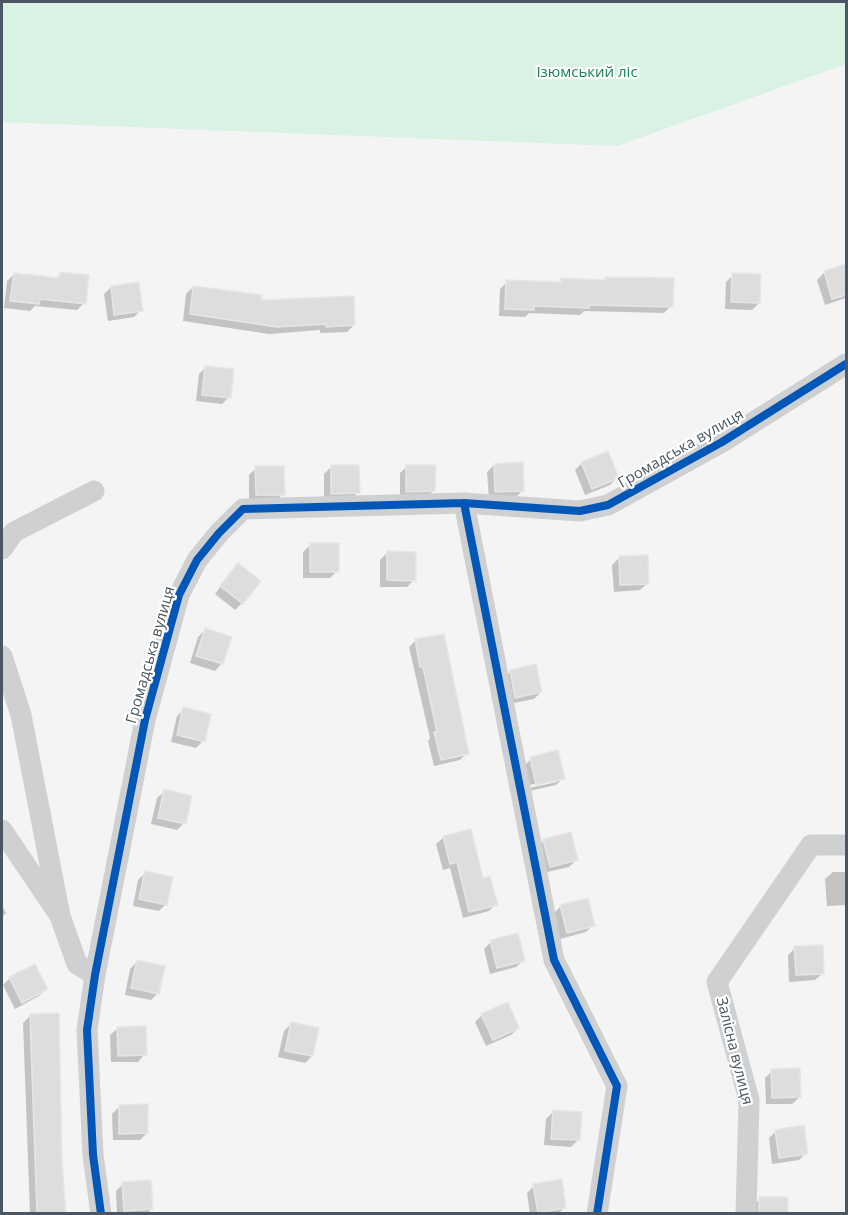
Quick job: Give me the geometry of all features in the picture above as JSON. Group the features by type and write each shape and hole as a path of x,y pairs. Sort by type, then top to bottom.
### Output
{"street":[{"name":"Громадська вулиця","path":"101,1214 93,1155 87,1030 95,975 145,720 179,596 196,560 243,509 464,504 580,510 608,505 635,492 750,425 846,364"},
{"path":"2,549 14,532 94,491"},
{"path":"464,504 554,960 617,1086 597,1214"},
{"path":"2,656 21,715 60,916 77,964 95,975"},
{"path":"2,830 60,916"},
{"name":"Залісна вулиця","path":"746,1214 749,1100 717,982 811,845 846,845"}],"green space":[{"name":"Ізюмський ліс","path":"2,2 846,2 846,64 617,146 2,122"}],"building":[{"path":"846,264 846,295 832,299 824,271"},
{"path":"60,272 89,275 86,304 40,299 39,304 10,301 14,273 59,278"},
{"path":"732,273 761,274 760,303 731,302"},
{"path":"605,277 674,278 673,307 589,305 589,308 534,306 534,310 505,309 506,280 561,282 561,278 605,280"},
{"path":"139,282 143,311 114,315 111,286"},
{"path":"193,286 262,295 261,300 354,296 355,325 277,327 190,314"},
{"path":"205,366 234,369 231,398 202,395"},
{"path":"608,451 619,478 592,489 581,462"},
{"path":"523,462 524,491 495,492 494,464"},
{"path":"331,465 359,465 360,493 331,494"},
{"path":"406,465 436,465 435,491 406,492"},
{"path":"255,466 284,466 285,495 256,495"},
{"path":"310,543 339,543 339,572 310,572"},
{"path":"387,551 416,552 416,581 387,580"},
{"path":"648,555 649,584 620,585 619,556"},
{"path":"238,563 261,581 243,604 220,586"},
{"path":"205,628 232,637 223,664 196,656"},
{"path":"444,634 469,754 441,760 434,732 437,732 415,639"},
{"path":"536,664 542,692 515,698 510,670"},
{"path":"183,707 211,714 205,742 177,735"},
{"path":"558,750 565,779 536,785 530,757"},
{"path":"164,789 192,796 186,824 158,818"},
{"path":"471,829 483,878 490,876 498,905 469,912 457,862 450,864 443,836"},
{"path":"571,832 578,860 550,867 543,839"},
{"path":"145,871 173,877 167,905 139,899"},
{"path":"588,898 595,926 567,933 560,905"},
{"path":"518,933 525,961 497,968 490,940"},
{"path":"823,945 824,974 796,975 794,946"},
{"path":"137,960 165,966 159,994 131,988"},
{"path":"35,964 48,989 22,1003 9,977"},
{"path":"508,1002 519,1028 493,1040 481,1014"},
{"path":"59,1013 62,1162 66,1214 37,1214 30,1014"},
{"path":"291,1022 319,1028 313,1056 285,1051"},
{"path":"146,1026 147,1055 118,1056 117,1027"},
{"path":"800,1068 801,1097 772,1098 771,1069"},
{"path":"148,1104 148,1133 119,1134 119,1105"},
{"path":"553,1110 582,1112 580,1140 551,1139"},
{"path":"804,1125 808,1154 779,1158 775,1130"},
{"path":"562,1179 566,1208 538,1213 533,1184"},
{"path":"151,1180 153,1209 124,1211 122,1182"},
{"path":"759,1197 788,1197 788,1214 759,1214"}],"cycle path":[{"path":"101,1214 93,1155 87,1030 95,975 145,720 179,595 197,560 219,533 243,509 464,503 580,511 608,505 722,442 846,364"},
{"path":"464,503 554,960 617,1086 597,1214"}]}
